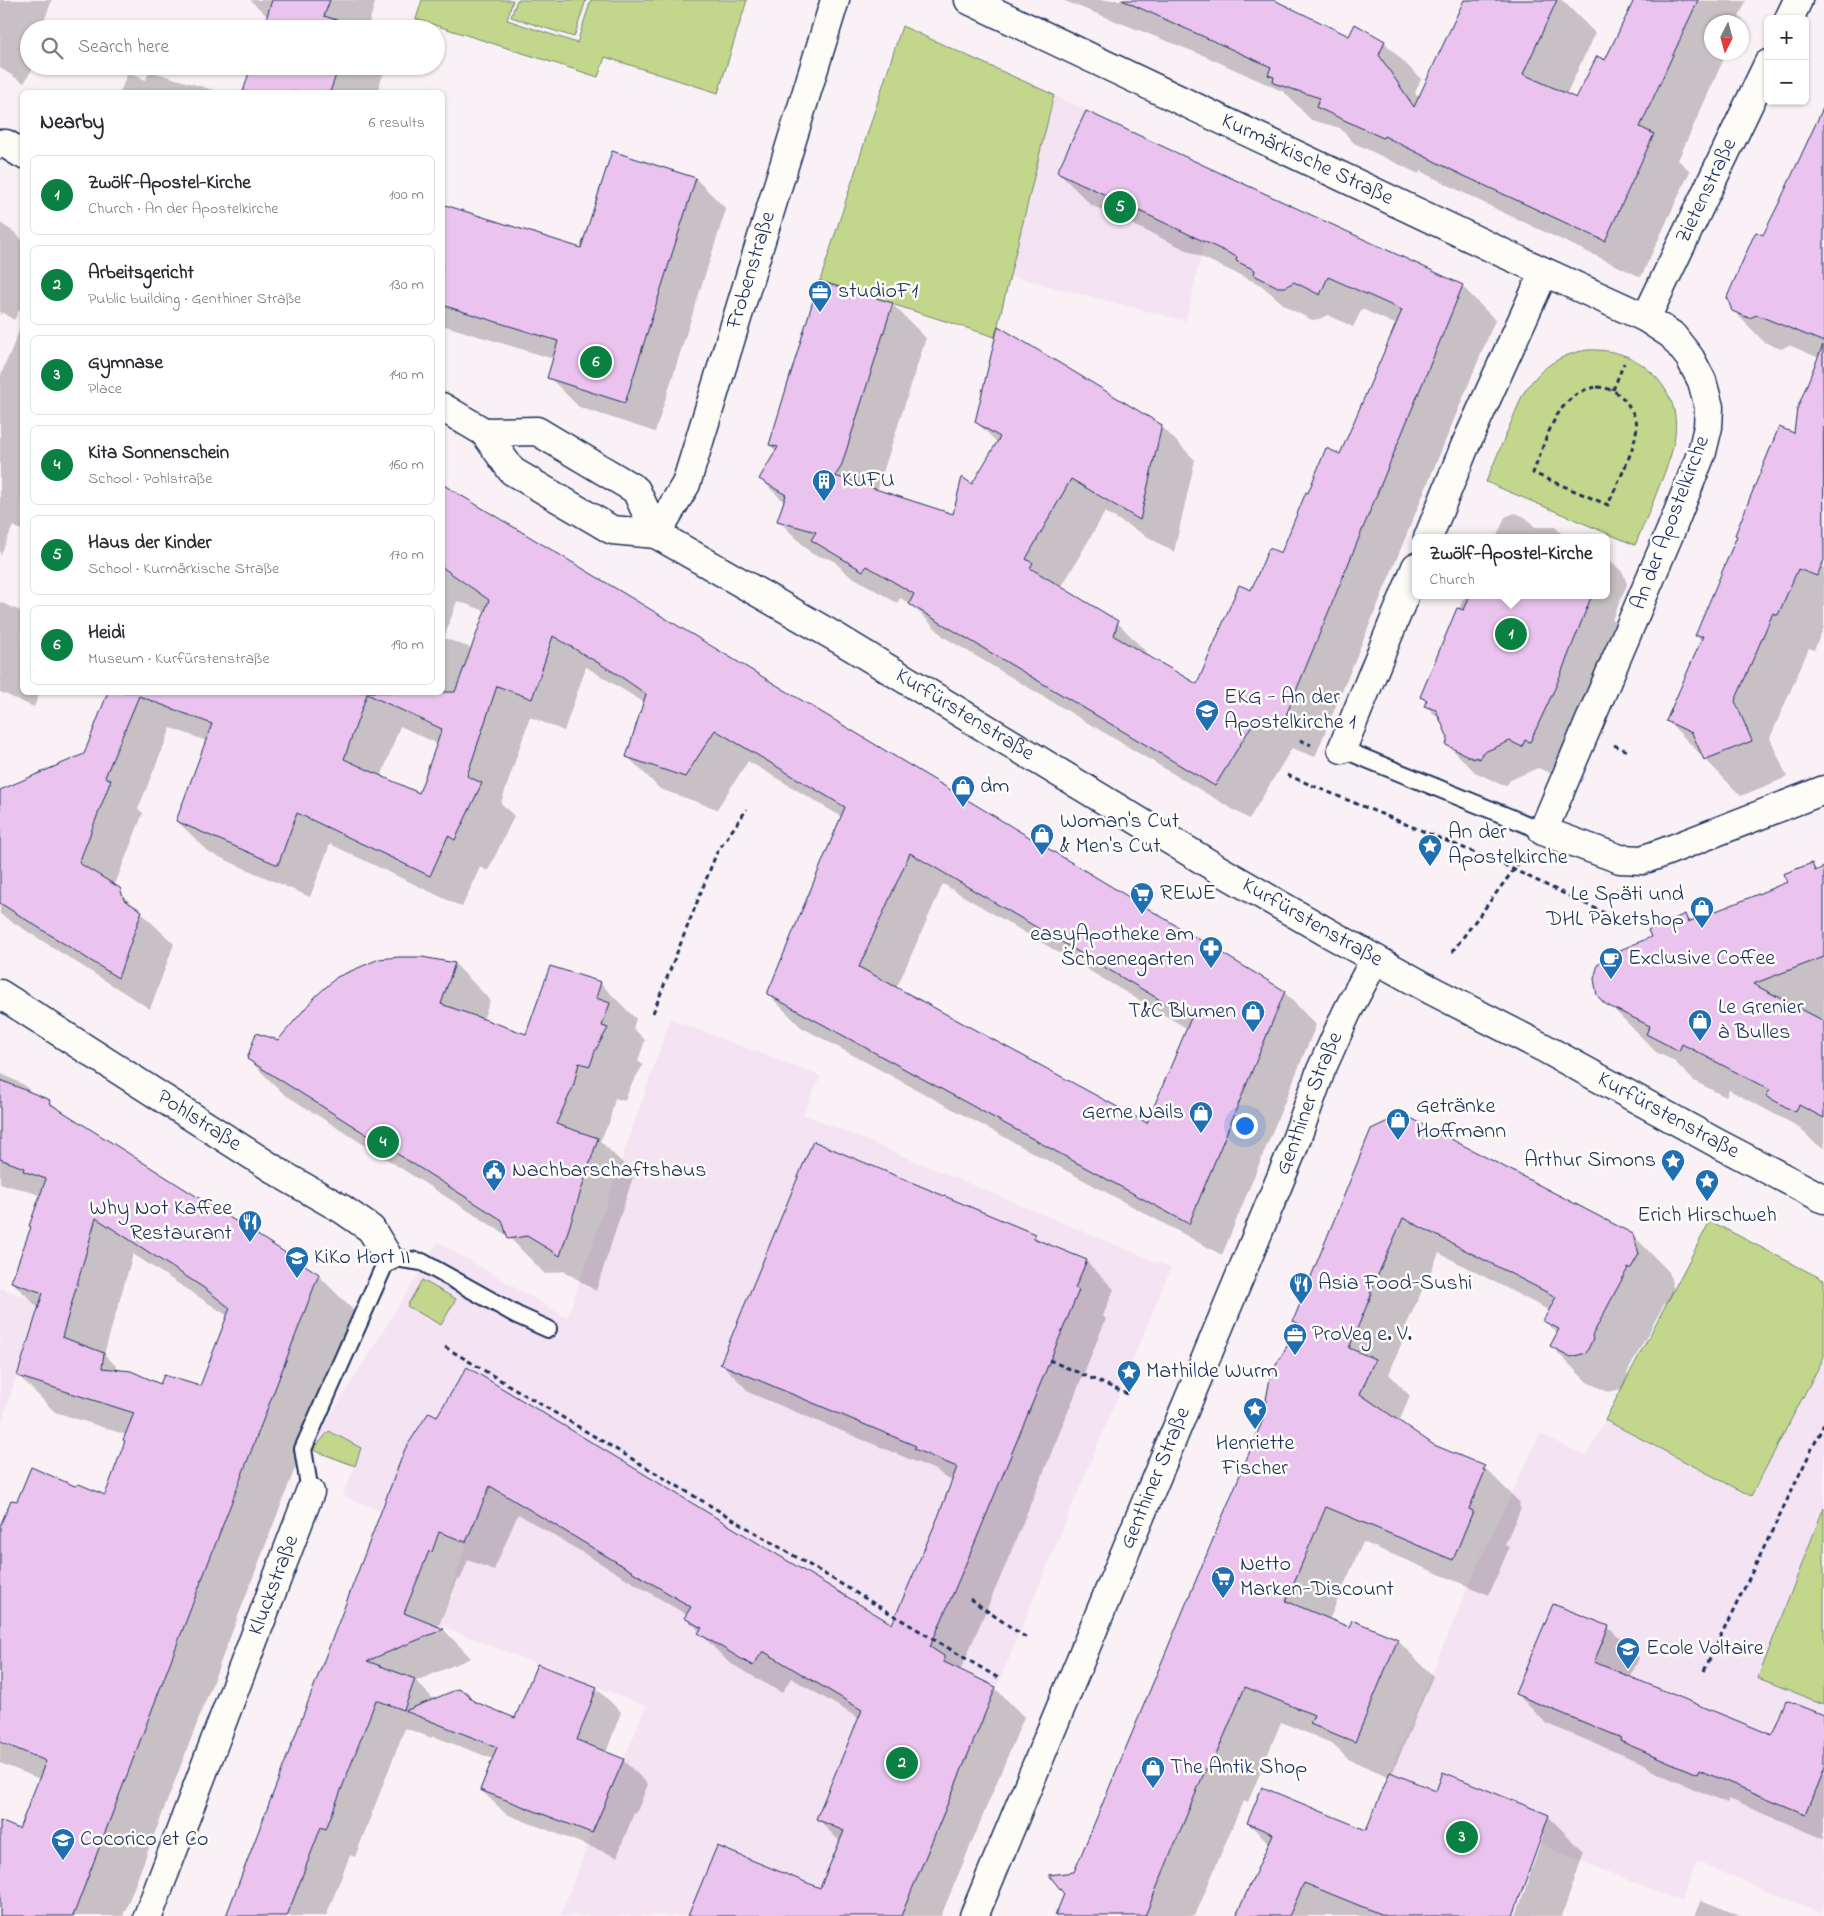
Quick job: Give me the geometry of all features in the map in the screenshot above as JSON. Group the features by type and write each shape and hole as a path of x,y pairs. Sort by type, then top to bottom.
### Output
{"street":[{"name":"Frobenstraße","path":"656,534 686,484 835,0"},
{"name":"Kurmärkische Straße","path":"969,0 1544,272 1646,318"},
{"path":"1791,15 1798,0"},
{"name":"Zietenstraße","path":"1646,318 1764,72"},
{"path":"1430,534 1465,446 1544,272"},
{"name":"An der Apostelkirche","path":"1543,831 1671,530 1702,452 1708,427 1709,407 1707,398 1702,381 1690,358 1672,334 1646,318"},
{"name":"Kurfürstenstraße","path":"445,409 484,432 512,471 598,522 612,530 656,534 839,639 1221,871 1375,959 1824,1199"},
{"path":"484,432 537,431 636,490 656,534"},
{"path":"1342,749 1412,577"},
{"path":"1543,831 1620,859 1642,860 1824,790"},
{"name":"Genthiner Straße","path":"974,1916 1292,1151 1321,1070 1347,1012 1375,959"},
{"name":"Pohlstraße","path":"0,994 286,1177 349,1214 371,1229 388,1258"},
{"name":"Kluckstraße","path":"148,1916 310,1492"}],"lane":[{"path":"1342,749 1543,831"},
{"path":"388,1258 422,1262 548,1329"},
{"name":"Kluckstraße","path":"310,1492 303,1449 388,1258"}],"path":[{"path":"1613,390 1624,363"},
{"path":"1597,387 1613,390 1624,399 1633,413 1637,430 1632,448 1608,505 1533,473 1554,421 1566,402 1573,395 1589,388 1597,387"},
{"path":"1287,775 1514,870 1613,917"},
{"path":"653,1013 717,852 747,809"},
{"path":"1452,952 1514,870"},
{"path":"445,1347 1000,1679"},
{"path":"1050,1360 1130,1395"},
{"path":"1704,1671 1824,1424"},
{"path":"970,1598 1028,1638"}],"shaded area":[{"path":"1054,95 1220,173 1186,321 1010,276"},
{"path":"670,1019 821,1076 803,1114 1171,1268 902,1916 560,1916 609,1790 611,1790 646,1706 440,1626 466,1542 342,1496 355,1466 313,1450 314,1443 438,1242 567,1318"},
{"path":"0,1288 40,1302 0,1428"},
{"name":"Ecole Voltaire","path":"1824,1357 1824,1910 1822,1914 1697,1862 1681,1901 1538,1844 1549,1815 1444,1772 1436,1791 1390,1772 1476,1568 1540,1434 1586,1456 1605,1420 1751,1496"}],"green space":[{"path":"422,0 513,0 507,20 577,43 591,0 747,0 718,93 605,57 598,77 445,28 445,20 416,19"},
{"path":"517,0 586,0 574,37 511,17"},
{"path":"902,26 1054,95 995,337 820,281"},
{"path":"1588,350 1606,351 1630,358 1651,372 1663,386 1671,400 1675,414 1674,443 1653,503 1635,545 1486,482 1523,394 1529,385 1551,364 1578,352"},
{"path":"1710,1221 1824,1280 1824,1357 1751,1496 1605,1420"},
{"path":"422,1280 456,1299 441,1325 407,1306"},
{"path":"329,1431 361,1448 355,1466 313,1450"},
{"path":"1824,1507 1824,1704 1758,1678"}],"building":[{"path":"272,0 330,0 324,16 336,20 266,20"},
{"path":"1122,0 1274,0 1349,36 1355,24 1385,41 1379,55 1414,107 1464,0 1557,0 1523,74 1576,98 1597,56 1605,60 1634,0 1698,0 1640,127 1654,134 1605,241 1462,175 1384,136 1383,138 1316,107 1320,98 1273,83 1274,77 1268,75 1271,67"},
{"path":"248,75 336,75 331,90 244,90"},
{"path":"1824,106 1824,342 1757,315 1749,318 1732,311 1727,297 1754,235 1756,232 1763,235"},
{"path":"1086,111 1463,285 1282,725 1258,715 1215,786 909,604 914,594 867,566 863,571 811,540 816,532 777,521 786,495 759,479 778,447 769,445 819,281 893,303 841,467 835,476 953,514 962,477 972,484 1000,437 975,422 998,326 1162,425 1140,520 1071,479 1026,559 1033,563 1030,568 1118,621 1114,636 1197,684 1239,585 1251,590 1269,548 1281,553 1326,448 1340,454 1402,310 1328,277 1320,295 1294,282 1285,287 1278,287 1254,275 1255,270 1236,261 1237,257 1057,172"},
{"path":"612,151 696,178 625,403 547,378 558,341 445,306 445,205 581,248"},
{"path":"1823,345 1824,560 1817,576 1798,569 1778,615 1773,613 1735,701 1752,741 1704,760 1692,733 1666,721 1703,636 1695,636 1737,536 1735,535 1779,427 1794,433 1797,409"},
{"path":"445,486 1285,991 1189,1224 767,994 845,807 715,730 685,777 626,757 646,694 617,674 553,636 532,699 497,686 467,776 482,783 455,840 448,836 430,876 297,813 278,865 176,821 212,724 139,696 105,777 111,780 79,863 120,888 124,900 142,911 118,978 0,903 0,790 84,754 107,695 367,695 344,759 419,793 442,729 369,695 445,695 445,692 455,692 489,600 445,569","holes":["910,853 1191,1018 1147,1123 859,967"]},
{"path":"1468,599 1590,599 1556,686 1530,742 1525,740 1522,747 1510,741 1482,753 1480,759 1475,757 1474,759 1446,745 1448,738 1436,710 1424,706 1427,700 1420,697 1457,608 1464,610"},
{"path":"1812,863 1815,871 1824,867 1824,957 1753,984 1824,1021 1824,1118 1799,1105 1795,1112 1766,1096 1770,1090 1682,1044 1679,1051 1646,1034 1650,1026 1602,1001 1597,995 1594,979 1598,964 1606,956 1651,937 1648,930 1685,914 1688,922 1739,902 1787,882 1783,874"},
{"path":"422,957 455,963 441,1004 526,1034 550,966 601,982 596,998 610,1003 602,1026 608,1028 595,1051 590,1066 579,1063 573,1087 556,1124 598,1138 560,1256 527,1236 508,1239 502,1220 247,1059 256,1033 278,1040 315,997 337,977 379,959"},
{"path":"0,1080 50,1100 49,1103 319,1274 73,1916 0,1916 0,1821 19,1829 46,1761 0,1742 0,1526 11,1500 17,1501 31,1467 75,1486 79,1484 105,1495 134,1413 17,1376 43,1293 11,1282 46,1179 23,1171 24,1168 0,1159","holes":["96,1218 204,1288 230,1308 200,1386 164,1375 160,1384 131,1371 102,1368 104,1353 62,1337"]},
{"path":"1403,1114 1633,1234 1639,1254 1631,1268 1628,1268 1592,1336 1593,1339 1586,1353 1571,1357 1550,1346 1559,1329 1543,1321 1556,1297 1403,1218 1370,1293 1372,1293 1349,1348 1375,1359 1360,1394 1434,1445 1485,1466 1483,1470 1485,1471 1469,1509 1473,1511 1453,1560 1326,1507 1286,1601 1349,1627 1352,1620 1398,1639 1355,1742 1310,1724 1314,1715 1245,1687 1211,1767 1207,1766 1145,1916 1055,1916 1064,1894 1049,1875 1074,1872 1262,1422 1270,1378 1300,1324 1293,1321 1371,1129"},
{"path":"813,1141 1035,1234 1033,1238 1087,1260 1075,1288 1079,1290 930,1647 944,1656 944,1662 996,1687 901,1916 688,1916 717,1846 820,1888 844,1831 816,1819 862,1710 763,1651 753,1666 698,1633 702,1628 684,1618 691,1607 490,1486 466,1542 439,1532 432,1552 429,1551 404,1613 444,1629 367,1661 415,1679 404,1710 376,1700 326,1829 321,1827 287,1916 226,1916 405,1449 429,1412 437,1416 467,1367 892,1624 938,1517 957,1467 914,1449 916,1446 720,1364"},
{"path":"1553,1604 1609,1626 1594,1662 1772,1735 1786,1700 1824,1715 1824,1768 1805,1814 1699,1770 1697,1774 1620,1741 1622,1738 1515,1694"},
{"path":"537,1664 597,1687 577,1740 624,1759 592,1833 480,1790 497,1747 405,1711 458,1689 467,1693 473,1701 515,1718"},
{"path":"1390,1772 1436,1791 1443,1772 1549,1815 1513,1916 1385,1916 1304,1883 1289,1916 1236,1916 1273,1834 1247,1823 1262,1787 1366,1830"}],"place":[{"name":"Haus der Kinder","path":"1120,207"},
{"name":"studioF1","path":"820,313"},
{"name":"Heidi","path":"596,362"},
{"name":"KUFU","path":"824,502"},
{"name":"Zwölf-Apostel-Kirche","path":"1511,634"},
{"name":"EKG - An der Apostelkirche 1","path":"1207,732"},
{"name":"dm","path":"963,808"},
{"name":"Woman's Cut & Men's Cut","path":"1042,856"},
{"name":"An der Apostelkirche","path":"1430,867"},
{"name":"REWE","path":"1142,915"},
{"name":"Le Späti und DHL Paketshop","path":"1702,929"},
{"name":"easyApotheke am Schoenegarten","path":"1211,969"},
{"name":"Exclusive Coffee","path":"1611,980"},
{"name":"T&C Blumen","path":"1253,1033"},
{"name":"Le Grenier à Bulles","path":"1700,1042"},
{"name":"Gerne Nails","path":"1201,1134"},
{"name":"Getränke Hoffmann","path":"1398,1141"},
{"name":"Kita Sonnenschein","path":"383,1142"},
{"name":"Arthur Simons","path":"1673,1182"},
{"name":"Nachbarschaftshaus","path":"494,1192"},
{"name":"Erich Hirschweh","path":"1707,1202"},
{"name":"Why Not Kaffee Restaurant","path":"250,1243"},
{"name":"KiKo Hort II","path":"297,1279"},
{"name":"Asia Food-Sushi","path":"1301,1305"},
{"name":"ProVeg e. V.","path":"1295,1356"},
{"name":"Mathilde Wurm","path":"1129,1393"},
{"name":"Henriette Fischer","path":"1255,1430"},
{"name":"Netto Marken-Discount","path":"1223,1599"},
{"name":"Ecole Voltaire","path":"1628,1670"},
{"name":"Arbeitsgericht","path":"902,1763"},
{"name":"The Antik Shop","path":"1153,1789"},
{"name":"Gymnase","path":"1462,1837"},
{"name":"Cocorico et Co","path":"63,1861"}]}
